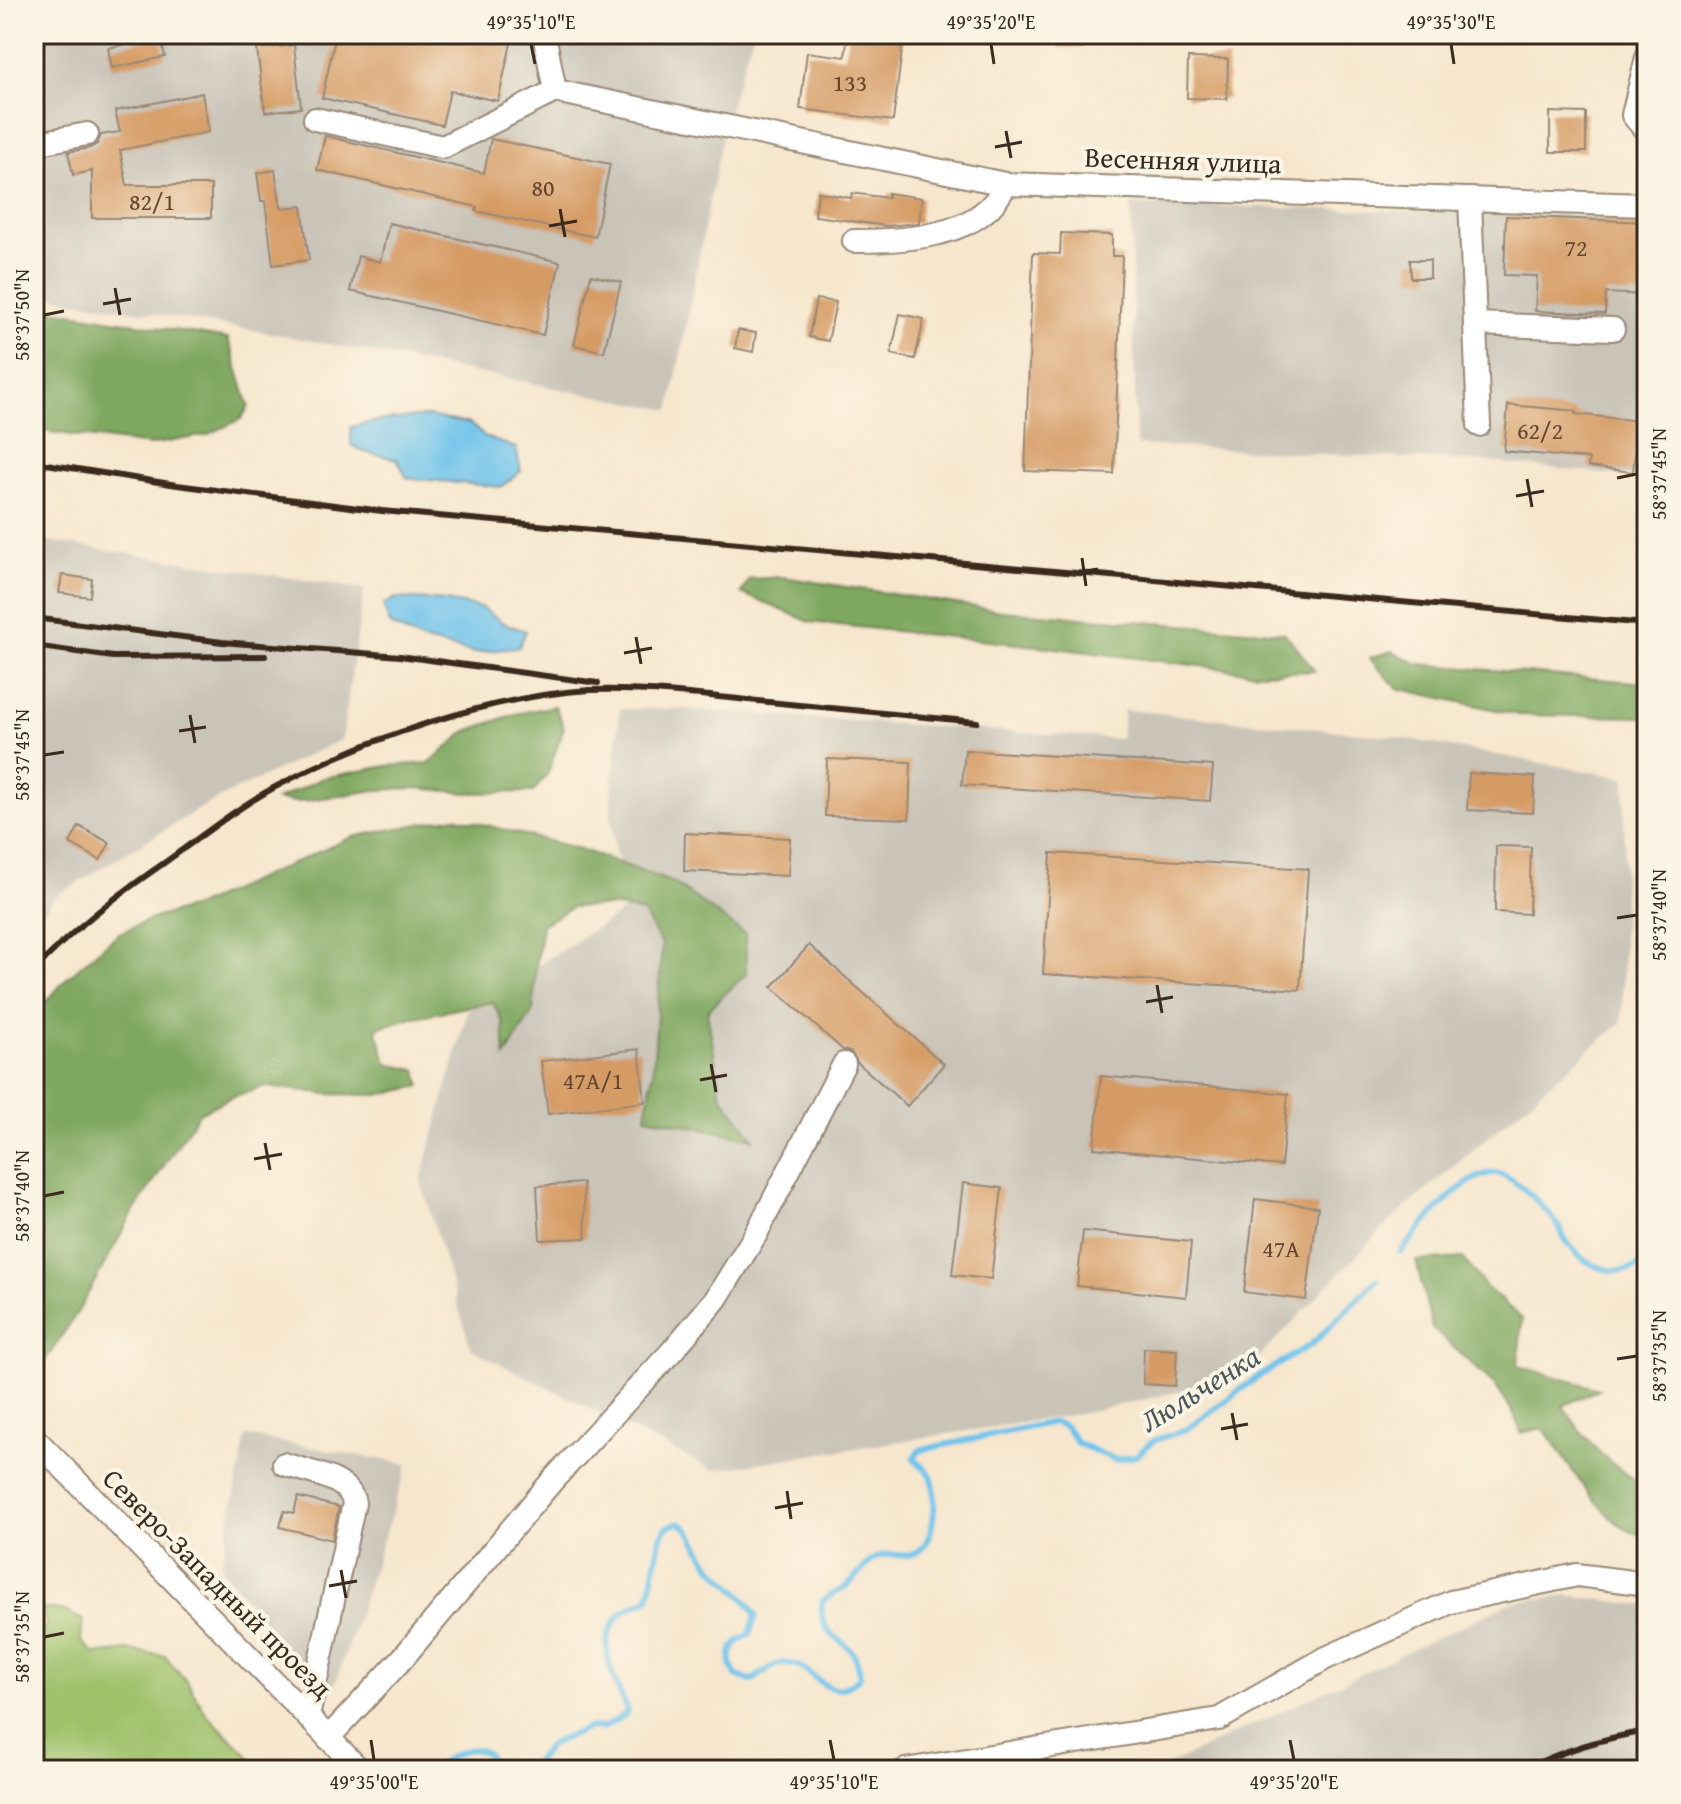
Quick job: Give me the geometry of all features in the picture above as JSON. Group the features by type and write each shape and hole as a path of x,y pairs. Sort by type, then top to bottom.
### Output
{"street":[{"path":"315,119 443,147 555,91 544,34"},
{"path":"1647,57 1633,115 1647,132"},
{"name":"Весенняя улица","path":"555,91 1005,184 1647,205"},
{"path":"34,144 87,134"},
{"path":"854,241 902,241 940,233 981,217 1000,198 1005,184"},
{"path":"1470,199 1479,425"},
{"path":"1475,324 1613,329"},
{"path":"328,1738 401,1660 544,1490 716,1299 756,1234 844,1064"},
{"name":"Северо-Западный проезд","path":"34,1438 360,1770"},
{"path":"284,1464 343,1484 351,1492 354,1503 308,1717"},
{"path":"905,1770 1219,1719 1326,1658 1451,1602 1577,1575 1647,1584"}],"shaded area":[{"path":"34,34 753,34 724,125 670,410 276,334 34,294"},
{"path":"1131,204 1647,217 1647,478 1493,462 1136,445"},
{"path":"34,539 364,589 342,739 209,803 54,897 34,926"},
{"path":"620,709 678,709 1121,739 1124,710 1390,736 1625,778 1622,1022 1387,1224 1239,1378 1084,1413 713,1470 471,1349 421,1181 468,1010 636,903 616,856 610,810"},
{"path":"246,1436 408,1464 333,1691 305,1673 221,1567"},
{"path":"1566,1595 1647,1606 1647,1770 1158,1770 1512,1602"}],"green space":[{"path":"34,307 228,339 249,406 241,419 207,435 150,445 34,430"},
{"path":"783,577 1002,611 1285,633 1315,671 1257,673 810,622 741,593 750,579"},
{"path":"1392,651 1418,664 1647,683 1647,717 1519,715 1397,688 1369,658"},
{"path":"555,706 564,727 548,773 533,792 467,793 418,788 376,790 297,802 276,800 323,778 386,766 429,763 467,731 515,714"},
{"path":"455,817 580,849 674,883 745,934 746,974 707,1011 721,1095 754,1139 646,1117 653,1072 662,945 643,912 612,906 572,907 542,925 533,1011 505,1057 503,1022 493,1002 376,1028 387,1064 417,1070 421,1086 378,1095 325,1094 266,1086 229,1098 199,1113 134,1211 80,1308 34,1378 34,1016 67,978 119,933 154,918 194,907 352,837"},
{"path":"1647,1192 1647,1354 1638,1352"},
{"path":"1463,1258 1484,1285 1522,1319 1518,1366 1599,1389 1563,1406 1599,1452 1622,1471 1647,1485 1647,1536 1632,1532 1602,1509 1543,1428 1521,1433 1514,1414 1494,1384 1432,1328 1416,1261"},
{"path":"43,1609 63,1610 83,1620 81,1641 94,1654 128,1650 165,1656 188,1683 207,1715 263,1770 34,1770 34,1635 46,1626"}],"water":[{"path":"427,416 470,424 485,437 516,448 521,471 501,487 407,478 397,459 364,452 351,445 351,427"},
{"path":"396,598 446,601 482,608 503,623 526,631 519,647 475,653 421,640 390,625 383,605"}],"building":[{"path":"336,34 513,34 498,101 450,91 442,125 322,98"},
{"path":"848,34 904,34 893,121 800,109 807,52 845,57"},
{"path":"1060,34 1083,34 1083,48 1059,48"},
{"path":"161,37 165,57 112,68 108,48"},
{"path":"294,45 301,108 265,112 257,49"},
{"path":"1188,58 1228,59 1227,99 1187,98"},
{"path":"202,93 209,132 120,150 127,185 211,185 211,218 92,218 92,171 73,175 68,152 90,148 97,144 101,135 120,132 115,111"},
{"path":"1550,112 1586,113 1586,152 1550,152"},
{"path":"325,136 484,173 491,139 610,164 595,237 476,211 477,207 317,170"},
{"path":"275,170 281,208 302,206 309,260 273,265 265,201 261,201 257,173"},
{"path":"818,192 851,198 852,193 888,198 888,193 922,198 919,223 886,226 815,216"},
{"path":"1506,216 1647,222 1647,295 1606,293 1605,314 1535,311 1537,276 1504,275"},
{"path":"389,223 560,262 543,335 350,291 358,256 380,262"},
{"path":"1061,233 1112,235 1112,256 1122,256 1114,474 1025,471 1033,253 1060,254"},
{"path":"1410,260 1430,260 1430,278 1411,278"},
{"path":"591,275 621,282 604,352 574,345"},
{"path":"816,299 836,302 828,341 809,337"},
{"path":"900,314 924,319 915,359 891,354"},
{"path":"738,330 756,333 753,352 735,348"},
{"path":"1508,405 1639,421 1633,472 1588,467 1589,459 1504,451"},
{"path":"62,575 92,579 90,597 59,593"},
{"path":"965,750 1213,766 1210,801 962,785"},
{"path":"827,759 911,762 909,819 825,816"},
{"path":"1469,773 1535,777 1533,813 1467,810"},
{"path":"79,826 110,843 100,860 70,843"},
{"path":"685,833 790,838 788,876 684,871"},
{"path":"1496,846 1531,847 1529,914 1495,912"},
{"path":"1051,853 1308,869 1300,990 1043,974"},
{"path":"809,945 944,1064 907,1106 858,1063 851,1052 843,1050 772,987"},
{"path":"639,1049 645,1102 548,1114 541,1061"},
{"path":"1101,1076 1288,1094 1281,1166 1094,1148"},
{"path":"583,1183 586,1238 540,1240 537,1186"},
{"path":"963,1183 1002,1188 991,1279 952,1275"},
{"path":"1255,1199 1318,1207 1306,1300 1244,1292"},
{"path":"1083,1231 1191,1242 1186,1297 1077,1286"},
{"path":"1144,1348 1177,1350 1175,1386 1143,1384"},
{"path":"298,1497 339,1507 332,1540 280,1527 284,1511 294,1513"}],"waterway":[{"name":"Люльченка","path":"1401,1252 1455,1193 1481,1176 1493,1173 1508,1178 1535,1200 1555,1221 1569,1244 1587,1261 1617,1271 1637,1267 1647,1261"},
{"name":"Люльченка","path":"529,1770 551,1744 591,1727 604,1728 627,1713 610,1665 608,1638 622,1613 649,1598 660,1539 667,1527 679,1523 685,1526 709,1563 756,1615 750,1634 738,1642 732,1651 731,1663 736,1676 752,1680 786,1663 796,1665 830,1687 838,1689 848,1686 860,1677 857,1662 846,1645 826,1627 822,1602 848,1585 875,1558 913,1554 923,1547 931,1528 934,1494 929,1473 914,1458 920,1450 1054,1422 1066,1427 1077,1443 1116,1460 1136,1456 1153,1441 1187,1429 1255,1379 1313,1343 1377,1280"},
{"name":"Люльченка","path":"432,1770 458,1753 473,1749 487,1754 499,1770"}],"railway":[{"path":"34,462 177,485 382,511 1647,624"},
{"path":"34,618 222,642 400,656 598,683"},
{"path":"34,646 113,657 265,656"},
{"path":"34,971 113,900 264,793 351,751 471,710 552,694 630,690 977,722"},
{"path":"1523,1770 1584,1746 1647,1731"}]}
